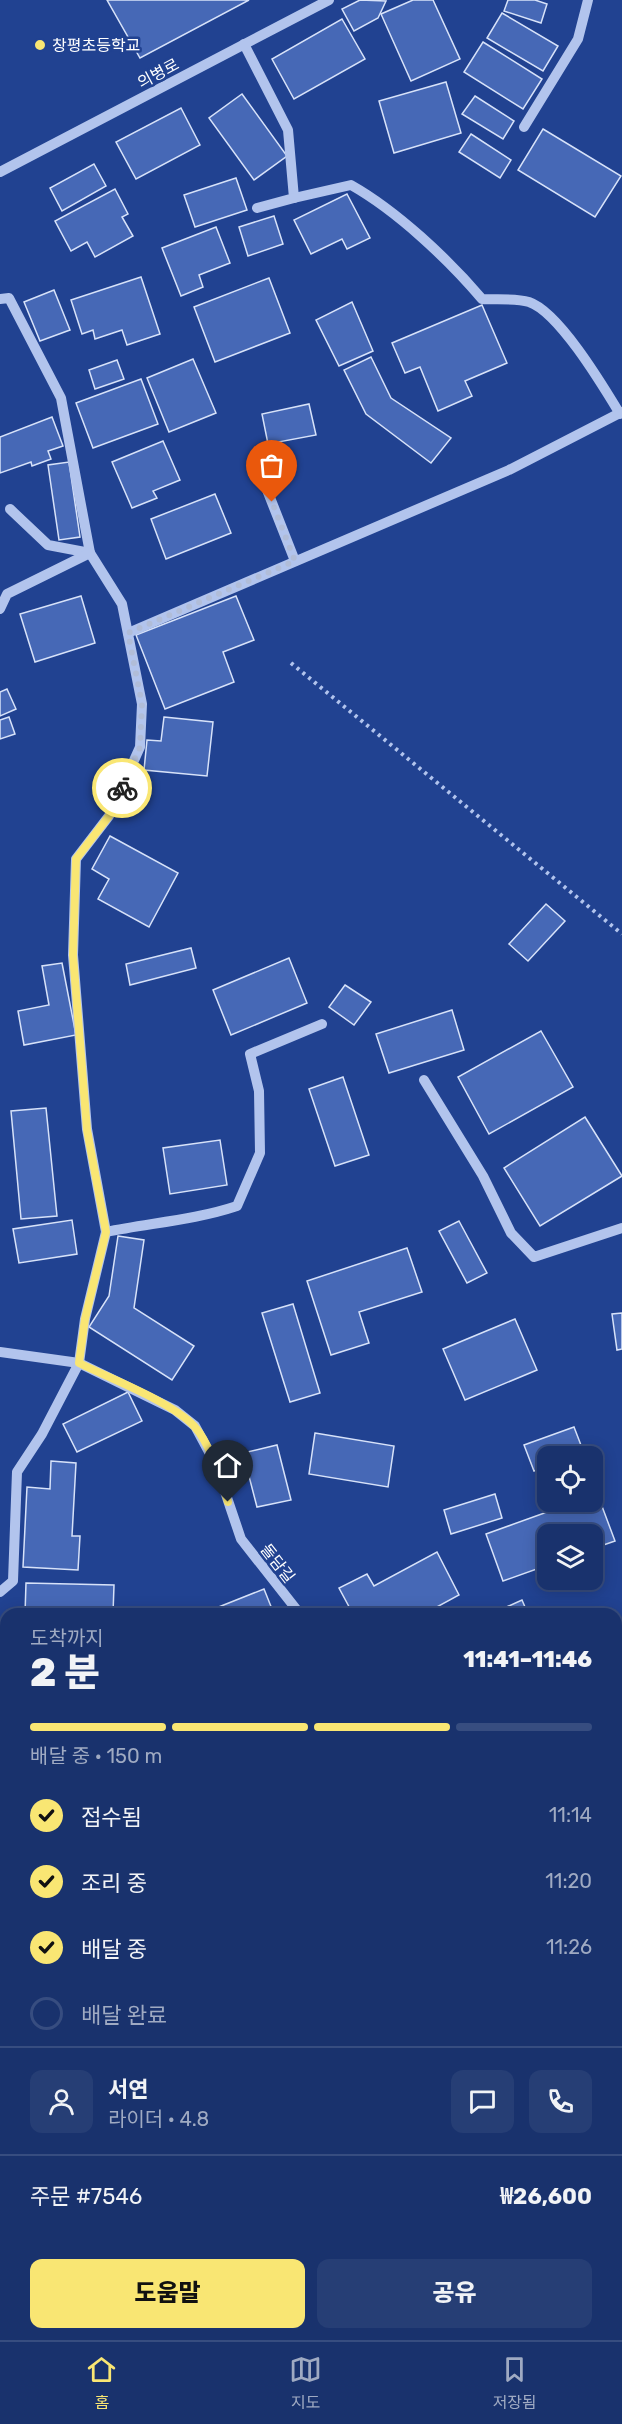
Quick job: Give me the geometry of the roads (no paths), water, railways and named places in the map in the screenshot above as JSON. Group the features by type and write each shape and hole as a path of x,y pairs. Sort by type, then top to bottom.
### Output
{"street":[{"name":"의병로","path":"0,172 329,0"},
{"path":"524,127 578,39 588,0"},
{"path":"244,45 288,130 294,198"},
{"path":"128,633 509,470 621,413 557,322 530,302 482,299 465,278 375,198 351,185 257,208"},
{"path":"0,299 9,298 62,398 90,553 122,604 142,704 140,747 109,816 76,859 73,955 87,1130 106,1232 85,1319 79,1363 42,1434 17,1472 14,1581 0,1592"},
{"path":"256,462 295,561"},
{"path":"10,509 48,545 90,553"},
{"path":"0,609 7,594 90,553"},
{"path":"106,1232 208,1215 237,1206 260,1153 259,1091 250,1054 322,1024"},
{"path":"424,1080 483,1176 511,1233 534,1257 622,1228"},
{"name":"돌담길","path":"0,1352 79,1363 175,1410 195,1426 216,1466 241,1539 295,1608"}],"place":[{"name":"창평초등학교","path":"40,45"}]}
